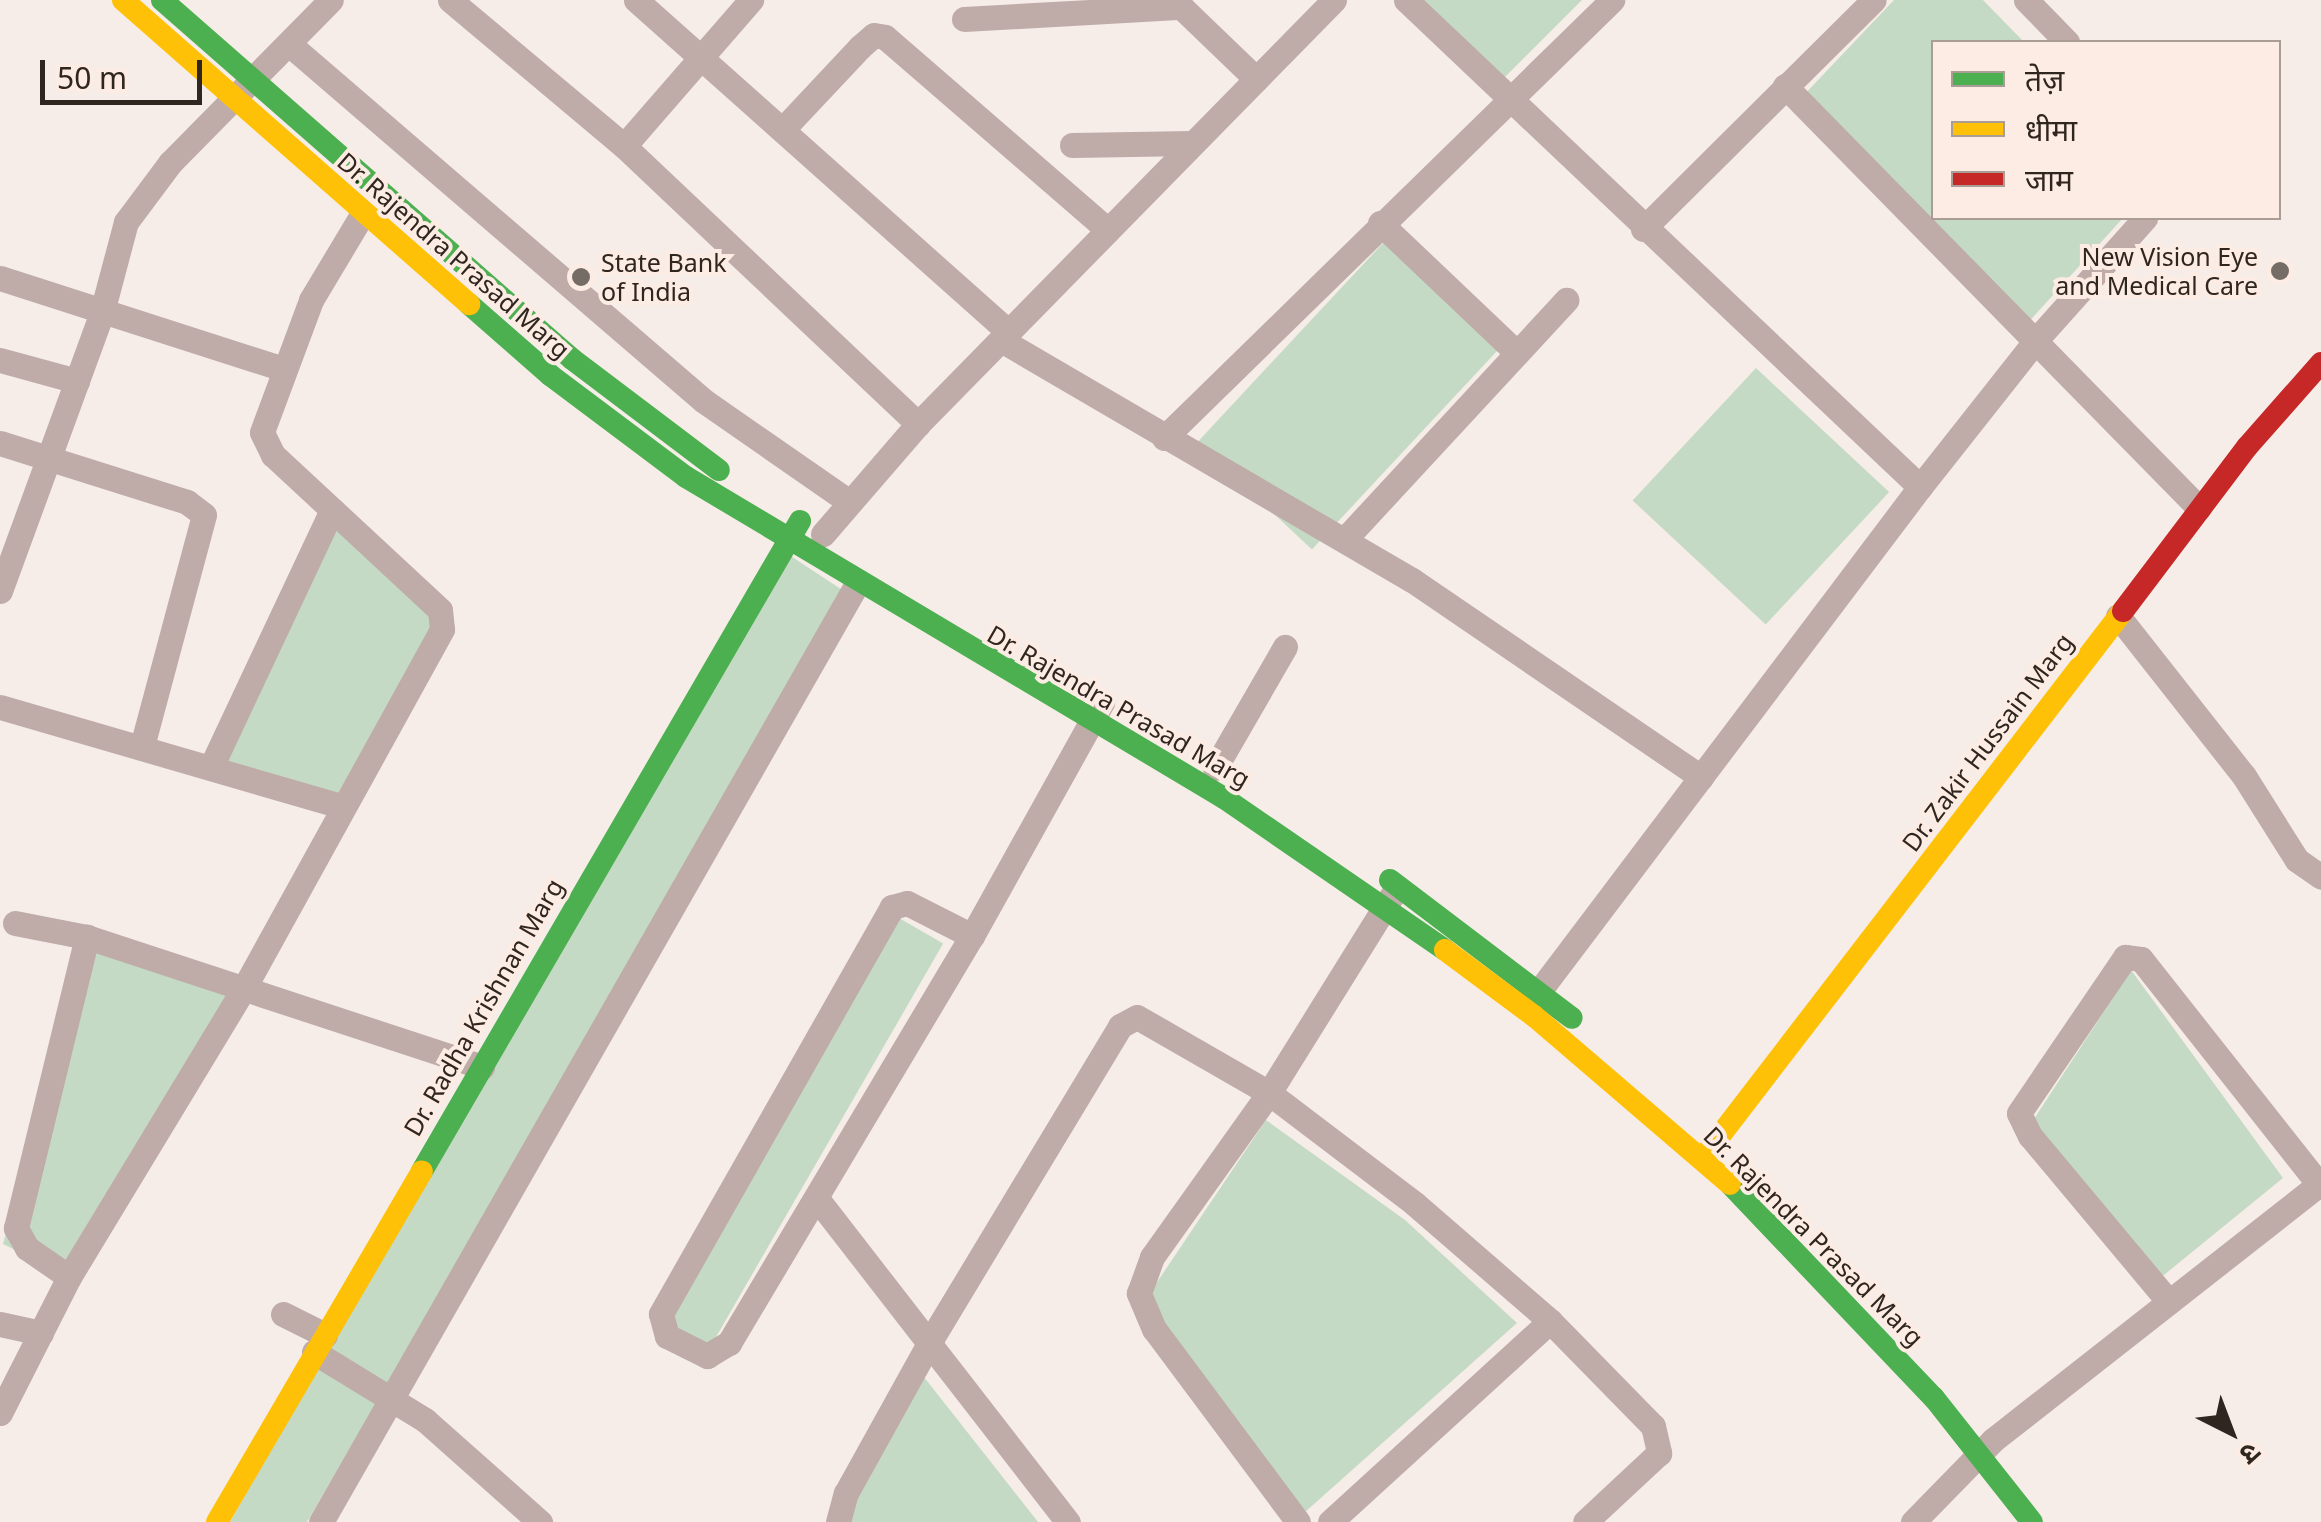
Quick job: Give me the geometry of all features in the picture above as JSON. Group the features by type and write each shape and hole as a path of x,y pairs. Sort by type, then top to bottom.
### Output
{"main road":[{"name":"Dr. Rajendra Prasad Marg","path":"123,0 244,90 572,359 803,533 1096,711 1224,798 1392,895 1540,990 1710,1150 1842,1298 2059,1522"},
{"name":"Dr. Rajendra Prasad Marg","path":"162,0 363,213 550,375 686,477 803,533 858,582 1096,711 1215,768 1308,825"},
{"name":"Dr. Zakir Hussain Marg","path":"1710,1150 2199,508 2321,363"},
{"name":"Dr. Radha Krishnan Marg","path":"216,1522 323,1350 482,1067 803,533"},
{"path":"244,1522 323,1350 803,533"},
{"name":"Dr. Rajendra Prasad Marg","path":"1368,866 1392,895 1534,1016 1710,1150"},
{"name":"Dr. Rajendra Prasad Marg","path":"1986,1447 2032,1522"}],"street":[{"path":"0,591 102,312 126,222 170,163 330,0"},
{"path":"450,0 624,146 918,424"},
{"path":"636,0 783,129 1004,336 1164,438 1344,539 1701,777"},
{"path":"624,146 751,0"},
{"path":"803,533 848,501 918,424 1334,0"},
{"path":"1406,0 1643,229 1920,487"},
{"path":"1164,438 1612,0"},
{"path":"1643,229 1874,0"},
{"path":"2026,0 2065,40"},
{"path":"964,19 1178,4 1256,79"},
{"path":"783,129 860,47 874,35 885,37 1108,230"},
{"path":"290,44 704,401 848,501"},
{"path":"1785,86 2199,508"},
{"path":"1072,145 1192,143"},
{"path":"1,1410 69,1277 243,990 443,620 440,610 266,444 262,432 280,368 311,300 363,213"},
{"path":"1540,990 1920,487 2036,340 2143,220"},
{"path":"1380,223 1516,352"},
{"path":"0,278 280,368"},
{"path":"1344,539 1566,300"},
{"path":"0,360 77,381"},
{"path":"0,443 187,502 204,515 142,748"},
{"path":"211,768 332,510"},
{"path":"321,1522 858,582"},
{"path":"2118,616 2244,776 2296,860 2321,877"},
{"path":"1215,768 1285,648"},
{"path":"0,707 341,806"},
{"path":"972,936 907,903 892,907 661,1314 667,1336 690,1351 719,1353 818,1200 972,936 1096,711"},
{"path":"1298,1522 1154,1329 1139,1292 1152,1258 1269,1094 1392,895"},
{"path":"14,923 87,938 482,1067"},
{"path":"69,1277 27,1248 16,1228 87,938"},
{"path":"1913,1522 1986,1447 2320,1184 2141,959 2125,957 2019,1113 2030,1136 2169,1302"},
{"path":"838,1522 846,1493 929,1343 1127,1020 1153,1021 1269,1094 1415,1204 1550,1321 1652,1426 1661,1444 1652,1463 1584,1522"},
{"path":"818,1200 1068,1522"},
{"path":"284,1314 323,1350 394,1398 540,1522"},
{"path":"1330,1522 1550,1321"},
{"path":"0,1324 40,1333"}],"green space":[{"path":"1413,0 1582,0 1497,85"},
{"path":"1894,0 1983,0 2022,40 1931,40 1931,220 2121,220 2025,326 1801,98"},
{"path":"1384,242 1499,349 1312,549 1197,442"},
{"path":"1756,368 1889,492 1766,624 1633,500"},
{"path":"329,520 436,620 335,803 219,770"},
{"path":"780,549 847,593 307,1522 230,1522"},
{"path":"899,918 943,944 709,1350 664,1324"},
{"path":"87,937 243,990 69,1277 3,1244"},
{"path":"2131,970 2283,1178 2159,1279 2032,1122"},
{"path":"1266,1120 1405,1220 1517,1323 1295,1521 1141,1306"},
{"path":"920,1372 1038,1522 835,1522"}],"traffic: fast":[{"path":"162,0 572,359 719,470"},
{"path":"469,304 550,375 686,477 1224,798 1445,950"},
{"path":"422,1171 800,521"},
{"path":"1390,880 1572,1018"},
{"path":"1730,1184 1934,1398 2032,1522"}],"traffic: slow":[{"path":"123,0 469,304"},
{"path":"1702,1159 2123,611"},
{"path":"1445,950 1534,1016 1730,1184"},
{"path":"217,1522 422,1171"}],"traffic: jam":[{"path":"2123,611 2247,447 2321,363"}],"place":[{"name":"New Vision Eye and Medical Care","path":"2280,271"},
{"name":"State Bank of India","path":"581,277"}]}
